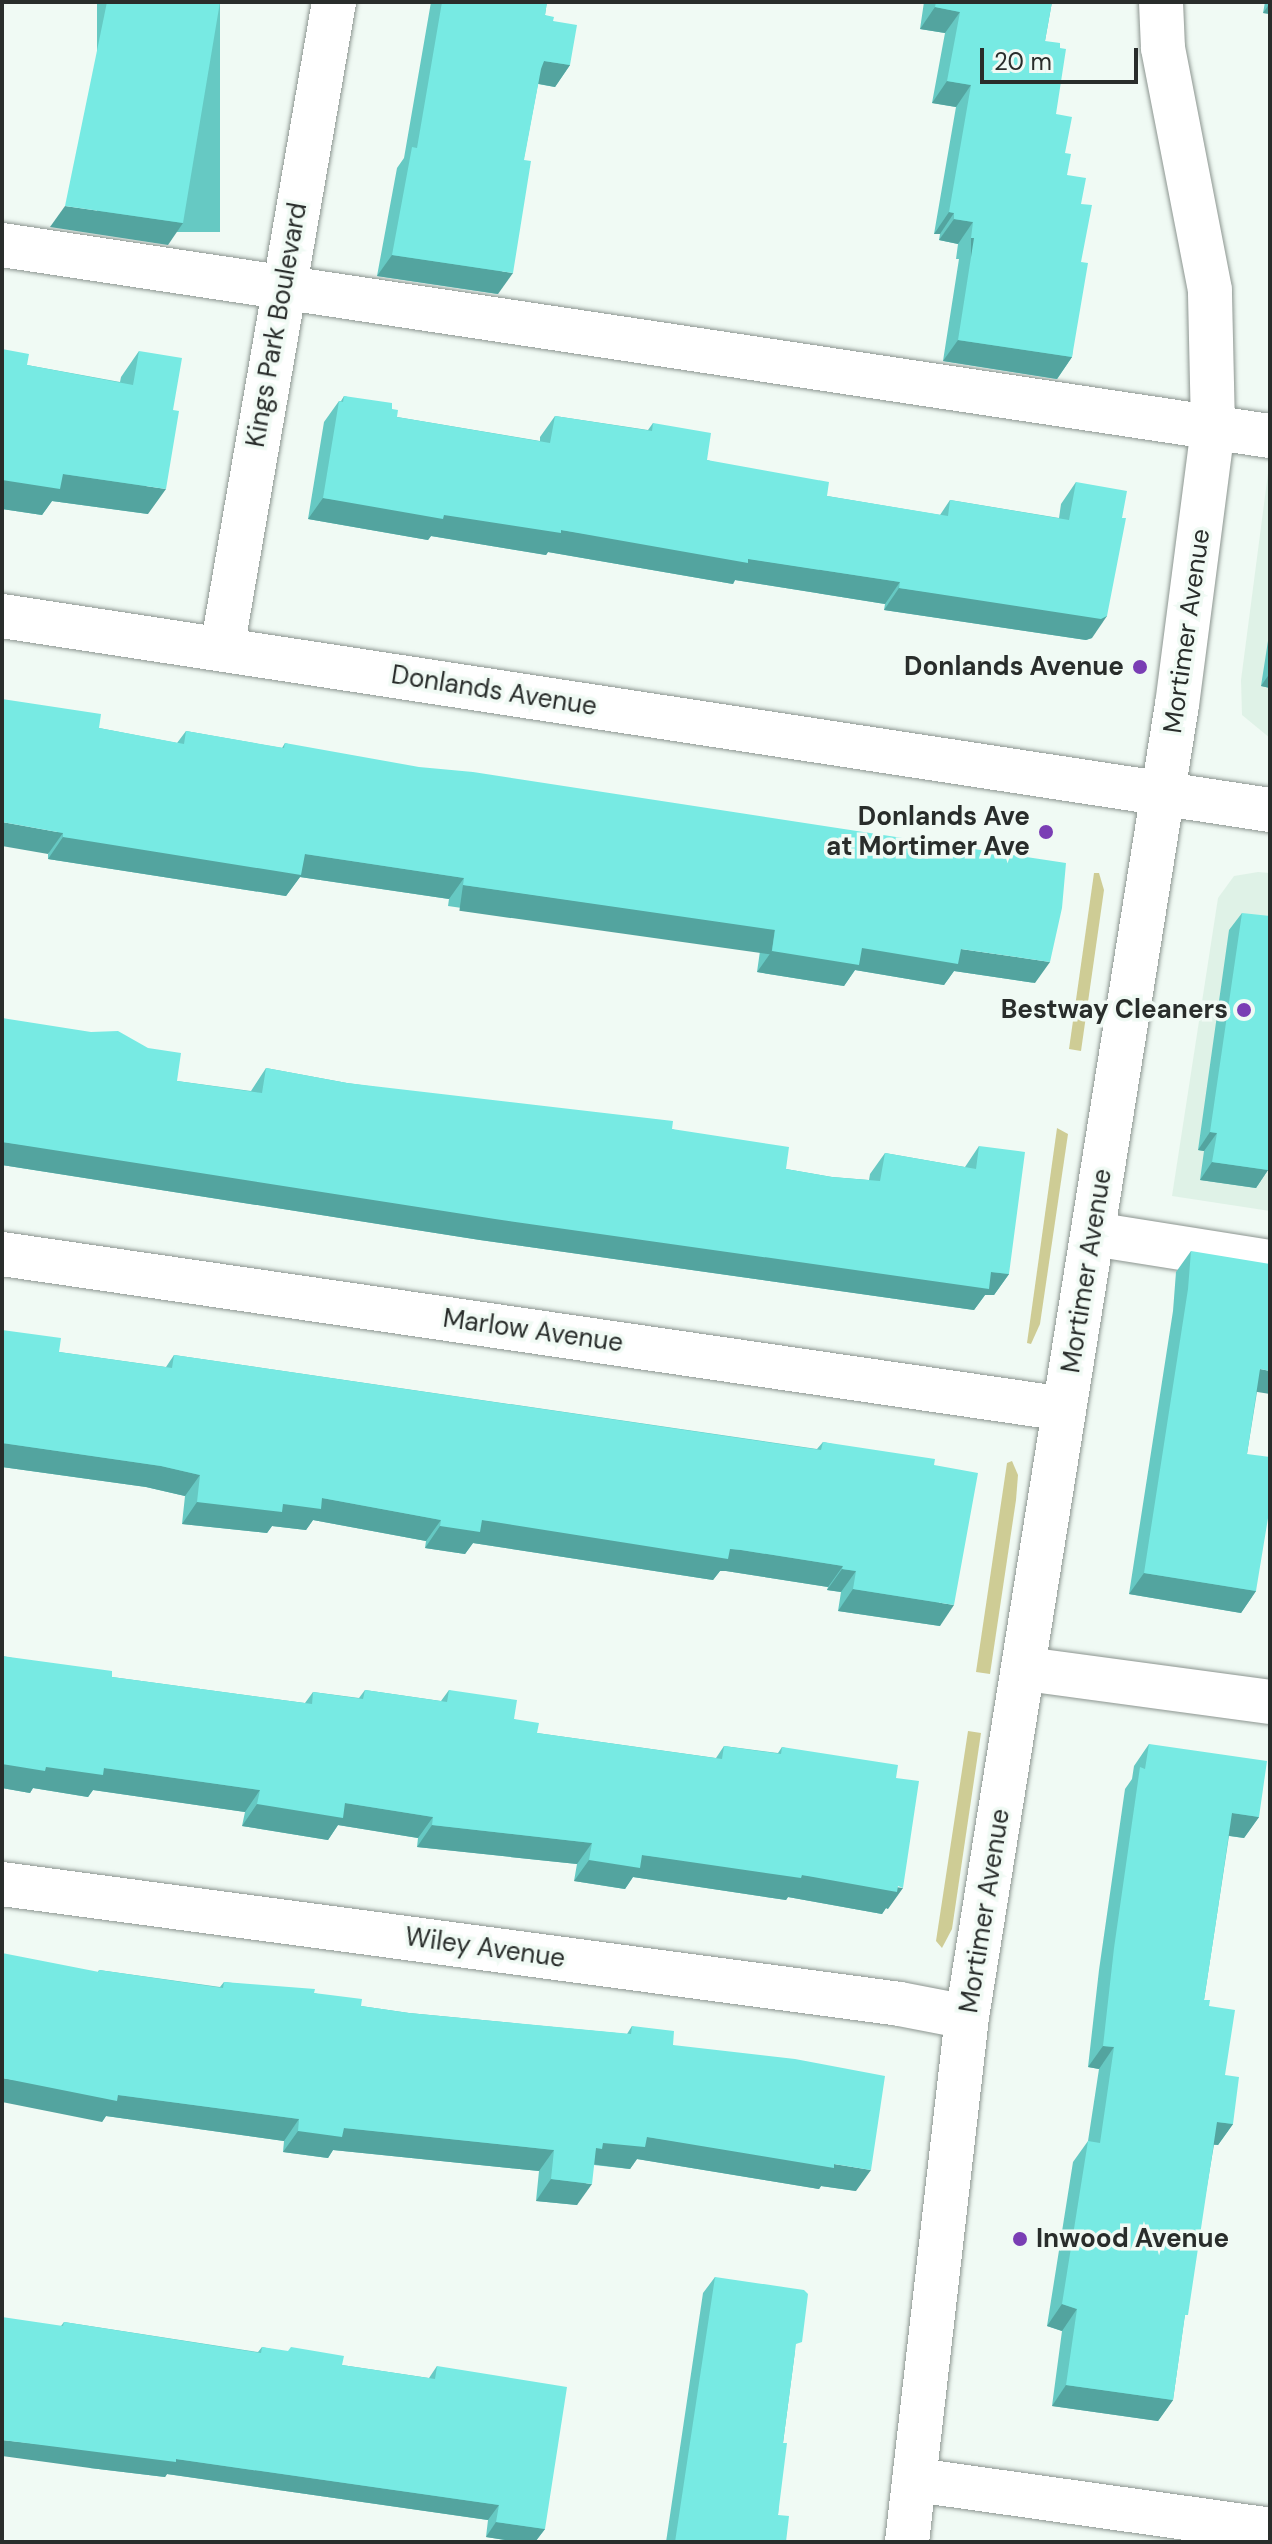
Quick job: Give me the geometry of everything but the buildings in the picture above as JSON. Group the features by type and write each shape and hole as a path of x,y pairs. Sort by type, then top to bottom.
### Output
{"street":[{"name":"Kings Park Boulevard","path":"222,649 334,2"},
{"name":"Mortimer Avenue","path":"907,2542 967,2017 1026,1669 1064,1409 1192,607 1213,427 1210,290 1163,48 1161,2"},
{"path":"2,245 1270,436"},
{"name":"Donlands Avenue","path":"2,616 1270,810"},
{"path":"1093,1234 1270,1262"},
{"name":"Marlow Avenue","path":"2,1254 1064,1409"},
{"path":"1026,1669 1270,1702"},
{"name":"Wiley Avenue","path":"2,1884 900,2004 967,2017"},
{"path":"916,2480 1270,2530"}],"shaded area":[{"path":"1270,458 1270,738 1242,715 1241,680"},
{"path":"1094,873 1099,873 1104,890 1081,1051 1069,1049"},
{"path":"1270,873 1270,1211 1172,1196 1218,898 1234,876"},
{"path":"1057,1128 1068,1134 1040,1324 1031,1344 1027,1343"},
{"path":"1012,1461 1018,1475 1016,1500 990,1674 976,1672 1007,1463"},
{"path":"968,1731 981,1733 952,1929 942,1948 936,1941"}],"place":[{"name":"Donlands Avenue","path":"1140,667"},
{"name":"Donlands Ave at Mortimer Ave","path":"1046,832"},
{"name":"Bestway Cleaners","path":"1244,1010"},
{"name":"Inwood Avenue","path":"1020,2239"}]}
